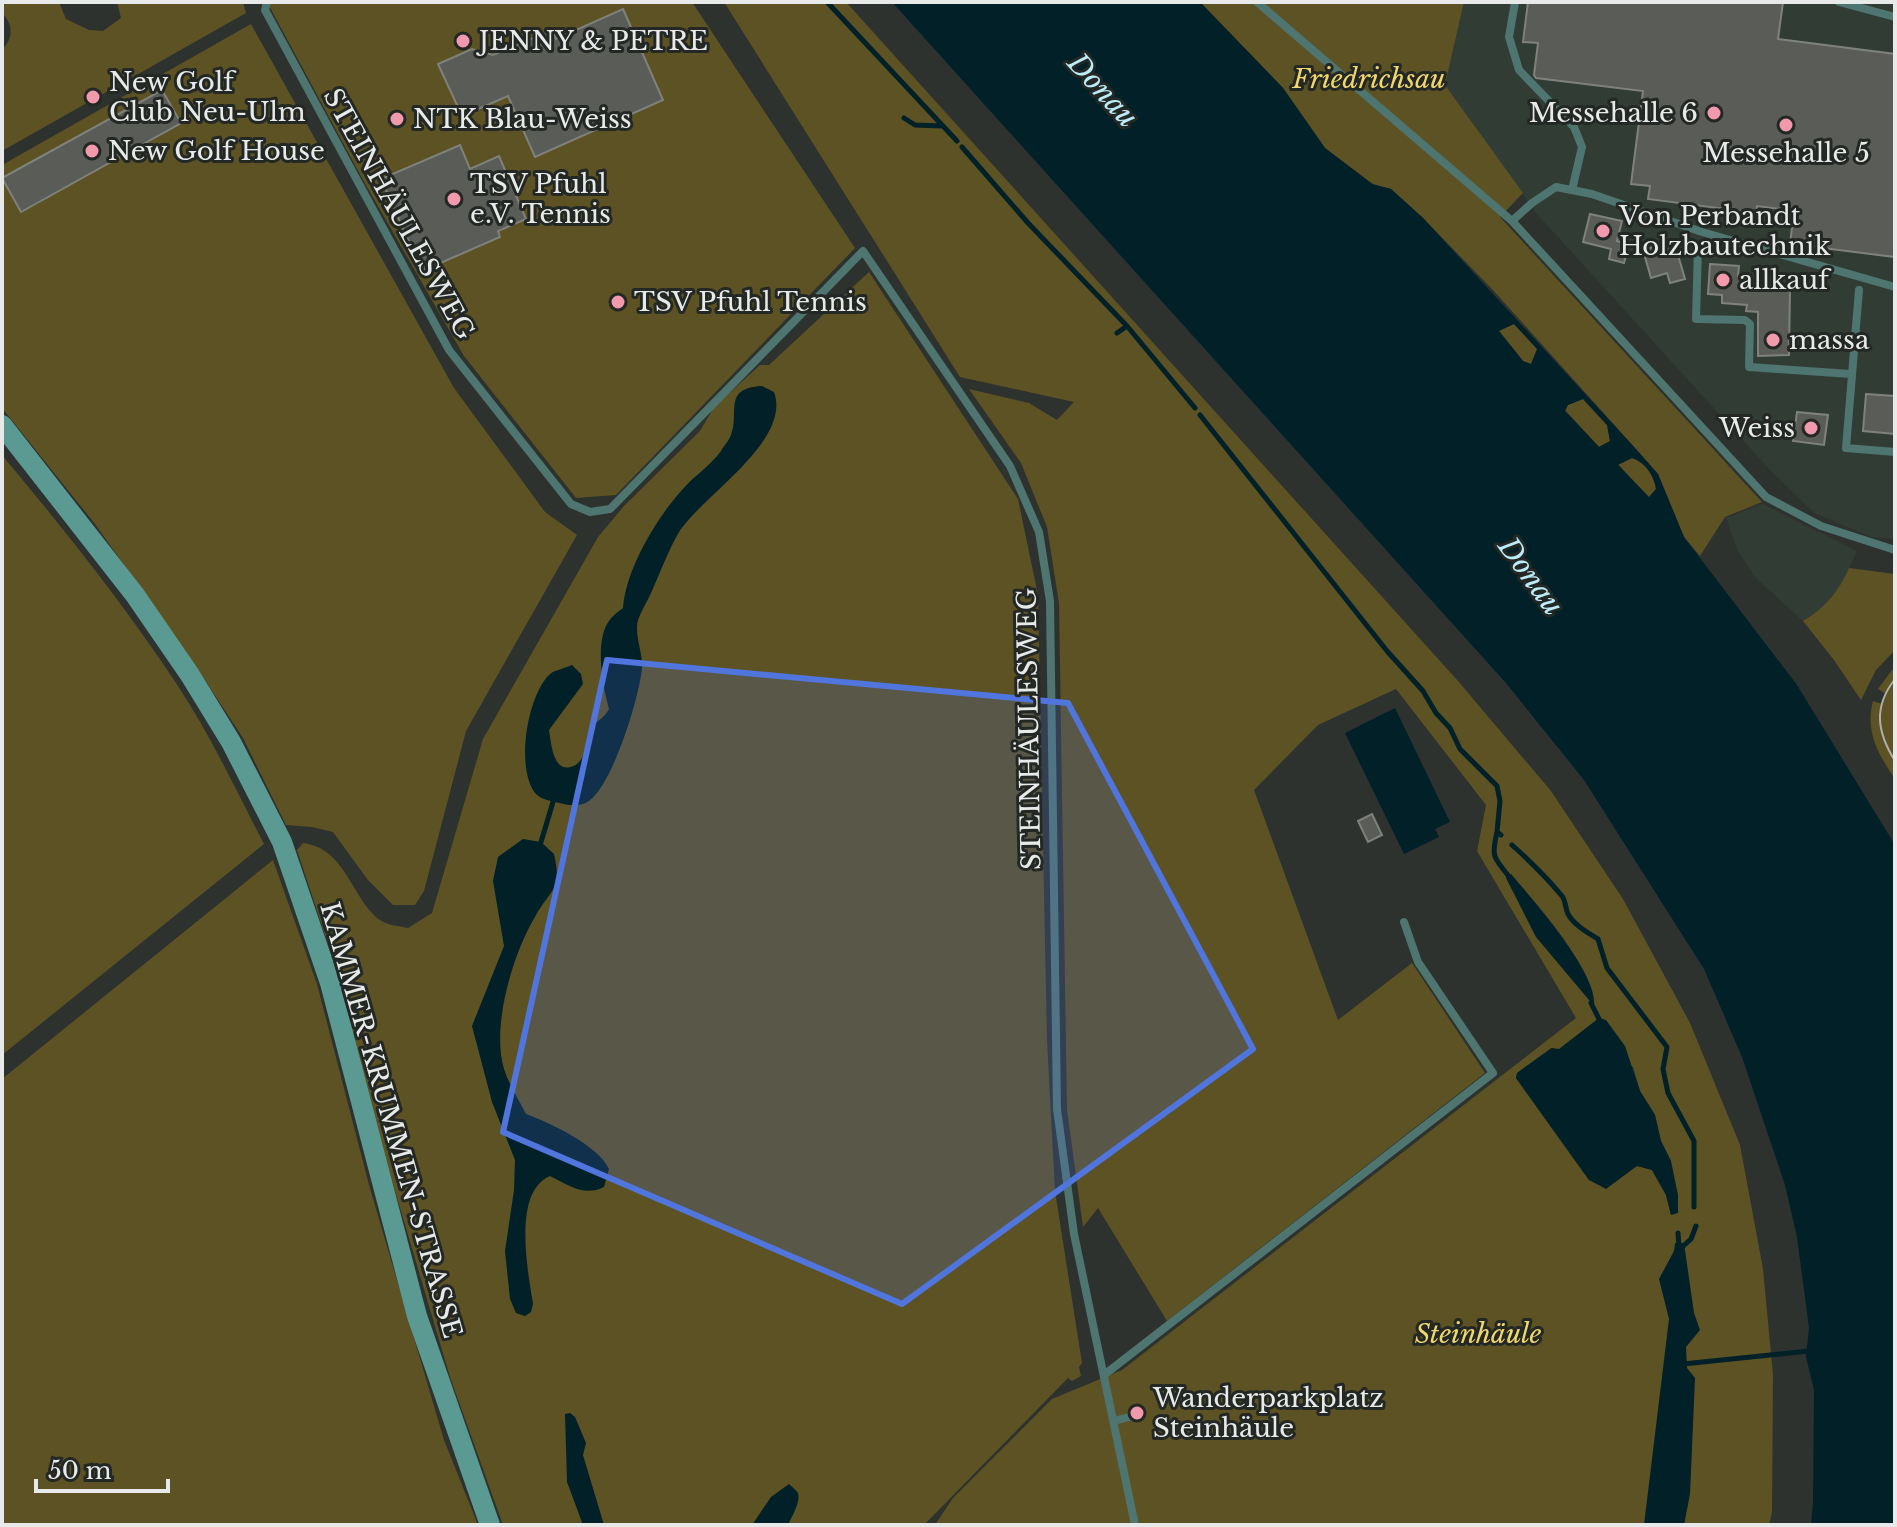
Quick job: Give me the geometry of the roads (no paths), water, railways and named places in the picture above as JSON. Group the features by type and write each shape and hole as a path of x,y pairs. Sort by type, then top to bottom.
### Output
{"street":[{"name":"KAMMER-KRUMMEN-STRASSE","path":"2,425 135,595 190,675 231,742 282,842 330,983 417,1316 490,1525"}],"lane":[{"name":"STEINHÄULESWEG","path":"267,2 265,10 449,350 571,504 590,512 610,509 863,251 1010,466 1039,532 1050,601 1057,1109 1074,1234 1135,1525"},
{"path":"1257,2 1512,221 1766,497 1821,526 1895,550"},
{"path":"1515,2 1509,37 1519,70 1574,127 1582,147 1572,190"},
{"path":"1839,2 1895,17"},
{"path":"1512,221 1556,187 1592,194 1702,232 1895,287"},
{"path":"1698,247 1696,319 1745,320 1750,324 1749,367 1851,374"},
{"path":"1859,290 1846,448 1895,452"},
{"path":"1104,1375 1493,1073 1418,962 1404,922"},
{"path":"1114,1421 1136,1415"}],"water":[{"name":"Donau","path":"892,2 1200,2 1283,88 1325,148 1372,184 1391,189 1423,218 1658,474 1684,537 1797,685 1895,845 1895,1525 1811,1525 1814,1390 1806,1357 1809,1328 1797,1237 1785,1185 1742,1057 1704,969 1584,780 1506,683","holes":["1514,324 1537,349 1531,364 1523,361 1499,331","1583,399 1607,425 1610,441 1599,447 1565,411 1568,405","1632,458 1641,463 1651,475 1656,489 1649,497 1618,465"]},
{"path":"762,386 774,392 776,411 770,429 742,467 679,532 639,617 640,681 622,744 603,784 583,804 565,804 541,798 530,783 525,751 530,715 542,684 550,674 572,665 581,674 583,684 549,730 557,762 566,768 574,766 584,754 590,730 609,709 602,677 604,630 623,608 636,561 672,502 728,441 737,397 742,391"},
{"path":"1395,708 1450,822 1435,829 1439,837 1404,854 1345,733"},
{"path":"523,839 541,842 554,854 557,875 554,888 519,949 506,990 500,1032 504,1069 526,1114 584,1143 609,1169 604,1187 597,1190 576,1189 550,1176 538,1185 531,1198 525,1234 533,1304 531,1312 525,1316 516,1313 510,1299 505,1251 515,1160 492,1102 472,1026 504,946 493,881 498,857"},
{"path":"1511,874 1576,957 1593,992 1594,1006 1536,937 1506,878"},
{"path":"1599,1018 1606,1020 1625,1046 1640,1091 1655,1115 1661,1141 1671,1161 1678,1195 1678,1213 1671,1215 1666,1195 1652,1170 1637,1166 1606,1189 1589,1180 1516,1078 1517,1073 1552,1048 1559,1049"},
{"path":"1675,1243 1684,1243 1694,1313 1700,1330 1686,1347 1687,1368 1695,1378 1690,1494 1684,1525 1644,1525 1669,1319 1659,1279"},
{"path":"565,1414 575,1417 586,1443 583,1455 604,1525 583,1525 567,1482"},
{"path":"789,1484 799,1497 788,1525 752,1525 771,1497"}],"waterway":[{"path":"827,2 957,141"},
{"path":"904,118 915,125 942,126"},
{"path":"962,147 1028,223 1127,326 1195,408"},
{"path":"1117,333 1127,326"},
{"path":"1200,415 1387,651 1423,691 1436,713 1450,728 1460,749 1497,786 1500,801 1497,832 1501,835"},
{"path":"541,842 553,802"},
{"path":"1497,832 1494,854 1512,881"},
{"path":"1512,845 1562,896 1574,922 1598,939 1607,968 1667,1047 1663,1069 1668,1093 1694,1141 1694,1207"},
{"path":"1591,1003 1601,1023"},
{"path":"1680,1249 1691,1239 1696,1226"},
{"path":"1678,1233 1679,1248"},
{"path":"1683,1364 1809,1351"}],"tram line":[{"path":"1895,679 1883,700 1880,720 1884,740 1895,761"}],"place":[{"name":"JENNY & PETRE","path":"463,41"},
{"name":"New Golf Club Neu-Ulm","path":"93,97"},
{"name":"Messehalle 6","path":"1714,113"},
{"name":"NTK Blau-Weiss","path":"397,119"},
{"name":"Messehalle 5","path":"1786,125"},
{"name":"New Golf House","path":"92,151"},
{"name":"TSV Pfuhl e.V. Tennis","path":"454,199"},
{"name":"Von Perbandt Holzbautechnik","path":"1603,231"},
{"name":"allkauf","path":"1723,280"},
{"name":"TSV Pfuhl Tennis","path":"618,302"},
{"name":"massa","path":"1773,340"},
{"name":"Weiss","path":"1811,428"},
{"name":"Wanderparkplatz Steinhäule","path":"1137,1413"}],"park label":[{"name":"Friedrichsau","path":"1369,79"},
{"name":"Steinhäule","path":"1478,1334"}]}
